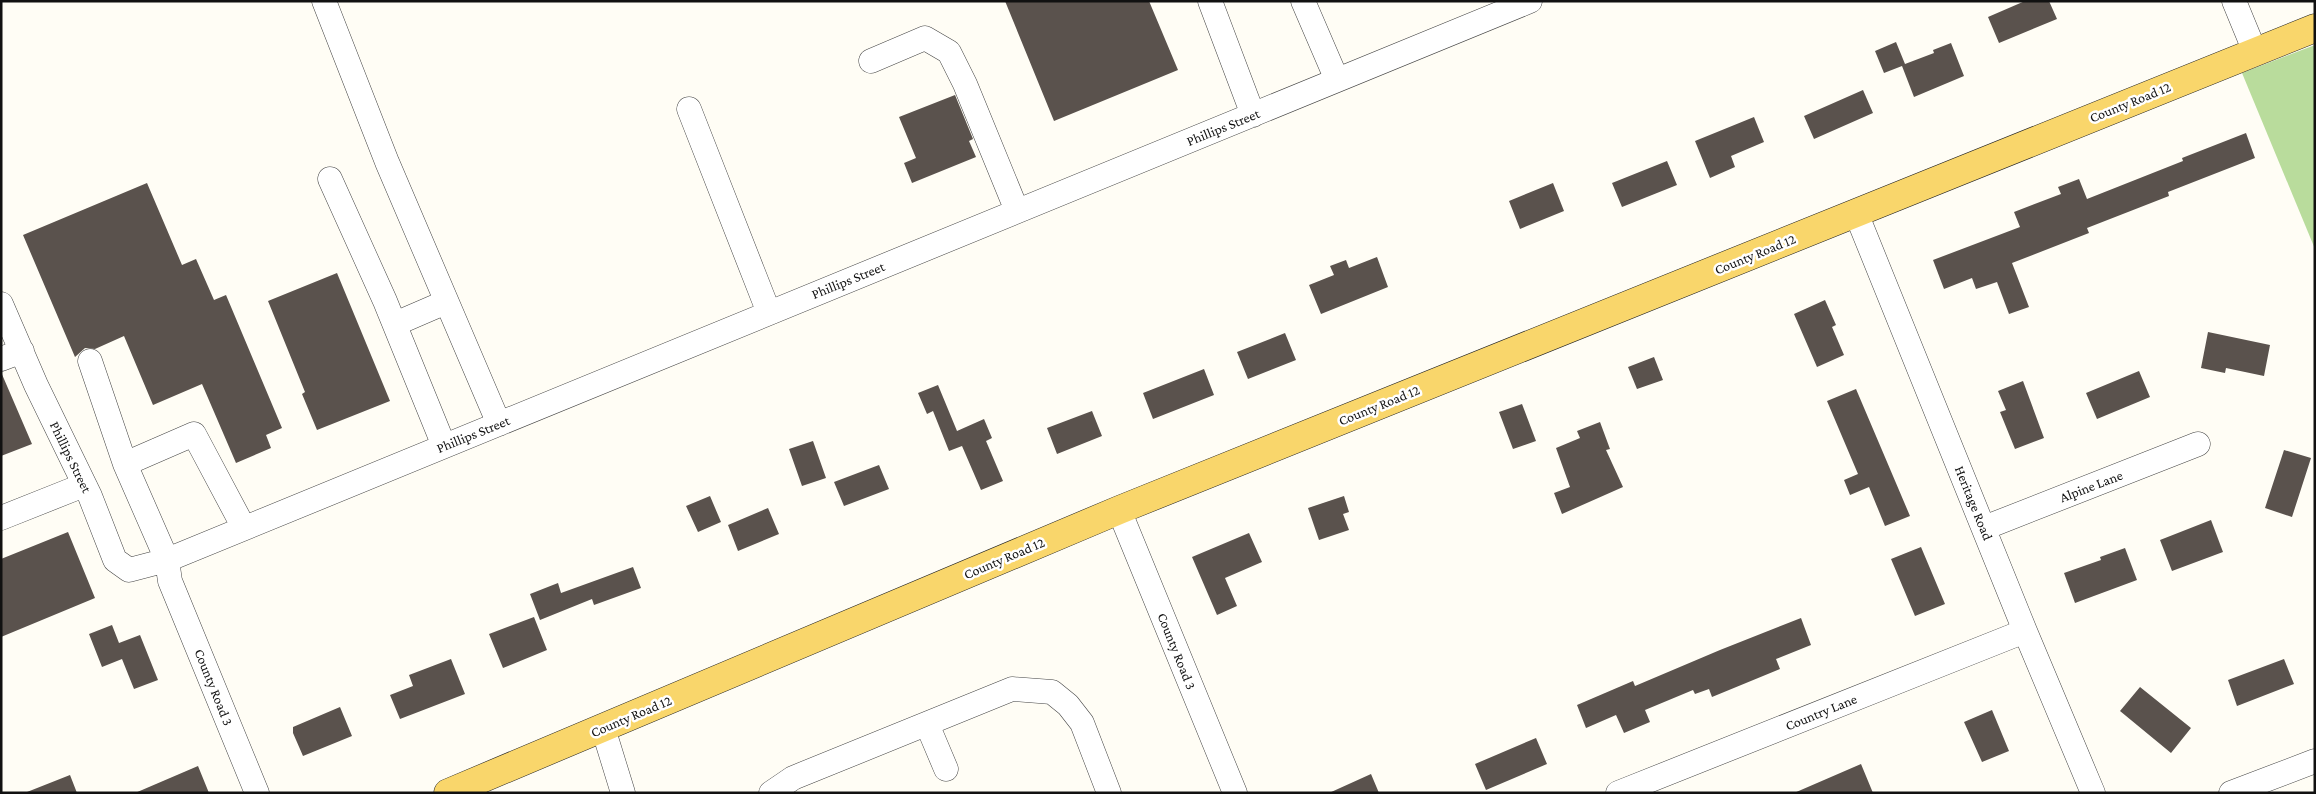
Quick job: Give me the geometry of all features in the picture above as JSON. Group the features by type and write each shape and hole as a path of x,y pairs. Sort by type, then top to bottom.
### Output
{"main road":[{"name":"County Road 12","path":"448,793 1119,510 2315,28"}],"street":[{"path":"324,1 383,153 499,424"},
{"path":"1210,1 1253,115"},
{"path":"1303,1 1338,80"},
{"name":"Phillips Street","path":"1,304 11,355 84,485 115,560 129,570 168,571 244,528 1530,1"},
{"path":"2234,1 2255,52"},
{"path":"871,61 925,38 948,52 965,84 1017,211"},
{"path":"689,109 769,313"},
{"path":"330,179 395,324 444,446"},
{"name":"Heritage Road","path":"1856,213 2025,631 2093,793"},
{"path":"395,324 446,302"},
{"name":"County Road 3","path":"90,361 125,464 257,793"},
{"path":"125,464 194,434 244,528"},
{"name":"Alpine Lane","path":"1984,528 2198,444"},
{"path":"1,518 84,485"},
{"name":"County Road 3","path":"1119,510 1235,793"},
{"name":"Country Lane","path":"1618,793 2025,631"},
{"path":"771,793 794,778 1012,689 1052,692 1068,705 1082,723 1109,793"},
{"path":"927,724 946,769"},
{"path":"603,728 623,793"},
{"path":"2231,793 2315,761"}],"green space":[{"path":"2315,45 2315,249 2242,73"}],"building":[{"path":"1005,1 1149,1 1178,70 1054,121"},
{"path":"2025,1 2049,1 2057,19 1999,43 1988,17"},
{"path":"1896,42 1905,64 1934,53 1933,50 1951,43 1964,76 1914,97 1902,66 1884,73 1875,51"},
{"path":"1863,90 1873,113 1814,139 1804,116"},
{"path":"955,95 973,139 969,141 976,157 912,183 904,163 916,158 899,117"},
{"path":"1754,117 1764,142 1731,156 1735,167 1710,178 1695,141"},
{"path":"2246,133 2255,158 2168,192 2169,196 2087,228 2089,233 2012,263 2029,307 2009,314 1997,282 1976,289 1972,278 1944,289 1933,260 2020,227 2014,212 2061,194 2058,187 2079,179 2087,199 2183,161 2182,158"},
{"path":"1667,161 1677,185 1622,207 1612,183"},
{"path":"147,183 182,265 196,259 214,300 226,295 282,428 266,435 271,448 236,463 202,384 153,405 124,336 95,349 85,348 75,357 23,235"},
{"path":"1553,183 1564,211 1520,229 1509,201"},
{"path":"1377,257 1388,287 1321,314 1309,285 1334,275 1330,266 1346,260 1349,268"},
{"path":"337,273 390,401 317,430 302,394 305,392 268,301"},
{"path":"1825,300 1836,325 1832,327 1844,355 1817,367 1794,314"},
{"path":"2208,332 2270,345 2264,376 2226,368 2225,373 2201,368"},
{"path":"1285,333 1296,360 1248,379 1237,352"},
{"path":"1654,357 1663,380 1637,389 1628,367"},
{"path":"1204,369 1214,395 1153,419 1143,393"},
{"path":"2139,371 2150,397 2097,419 2086,393"},
{"path":"1,372 32,444 1,456"},
{"path":"2023,381 2044,438 2015,449 2000,412 2006,410 1998,391"},
{"path":"938,385 957,431 984,419 992,438 986,441 1003,481 981,490 962,446 949,451 933,411 927,414 918,393"},
{"path":"1856,389 1910,516 1885,526 1869,487 1850,495 1844,480 1858,474 1827,401"},
{"path":"1522,404 1536,441 1513,449 1499,412"},
{"path":"1092,411 1102,436 1057,454 1047,428"},
{"path":"1600,422 1610,449 1606,450 1623,487 1562,514 1554,493 1570,487 1556,448 1580,438 1577,431"},
{"path":"813,441 826,478 802,486 789,449"},
{"path":"2284,450 2311,458 2292,517 2265,508"},
{"path":"879,465 889,489 844,506 834,482"},
{"path":"710,496 721,522 698,532 686,506"},
{"path":"1344,496 1349,512 1343,514 1349,530 1319,540 1308,508"},
{"path":"768,508 779,534 738,551 728,525"},
{"path":"2211,520 2223,552 2172,571 2160,540"},
{"path":"68,532 95,598 1,637 1,559"},
{"path":"1249,533 1262,562 1225,578 1237,606 1217,615 1192,557"},
{"path":"1921,547 1945,604 1915,616 1891,559"},
{"path":"2125,548 2137,580 2075,603 2064,573 2101,560 2100,557"},
{"path":"633,567 641,588 594,605 592,599 540,620 530,594 558,583 561,593"},
{"path":"534,617 547,650 503,668 489,634"},
{"path":"1801,618 1811,645 1776,659 1780,669 1712,697 1709,689 1695,694 1693,690 1645,710 1650,722 1624,733 1616,715 1586,728 1577,705 1633,681 1635,686"},
{"path":"112,625 119,643 140,635 158,680 134,689 122,659 102,667 89,634"},
{"path":"451,659 465,694 400,719 390,695 413,686 409,675"},
{"path":"2284,659 2294,684 2237,706 2228,680"},
{"path":"2140,687 2191,728 2171,753 2120,711"},
{"path":"340,707 352,736 303,756 293,733 293,727"},
{"path":"1992,710 2009,751 1982,762 1964,722"},
{"path":"1536,738 1547,764 1486,790 1475,764"},
{"path":"1861,764 1873,793 1794,793"},
{"path":"198,766 209,793 135,793"},
{"path":"1371,774 1379,793 1329,793"},
{"path":"70,775 77,793 27,792"}]}
